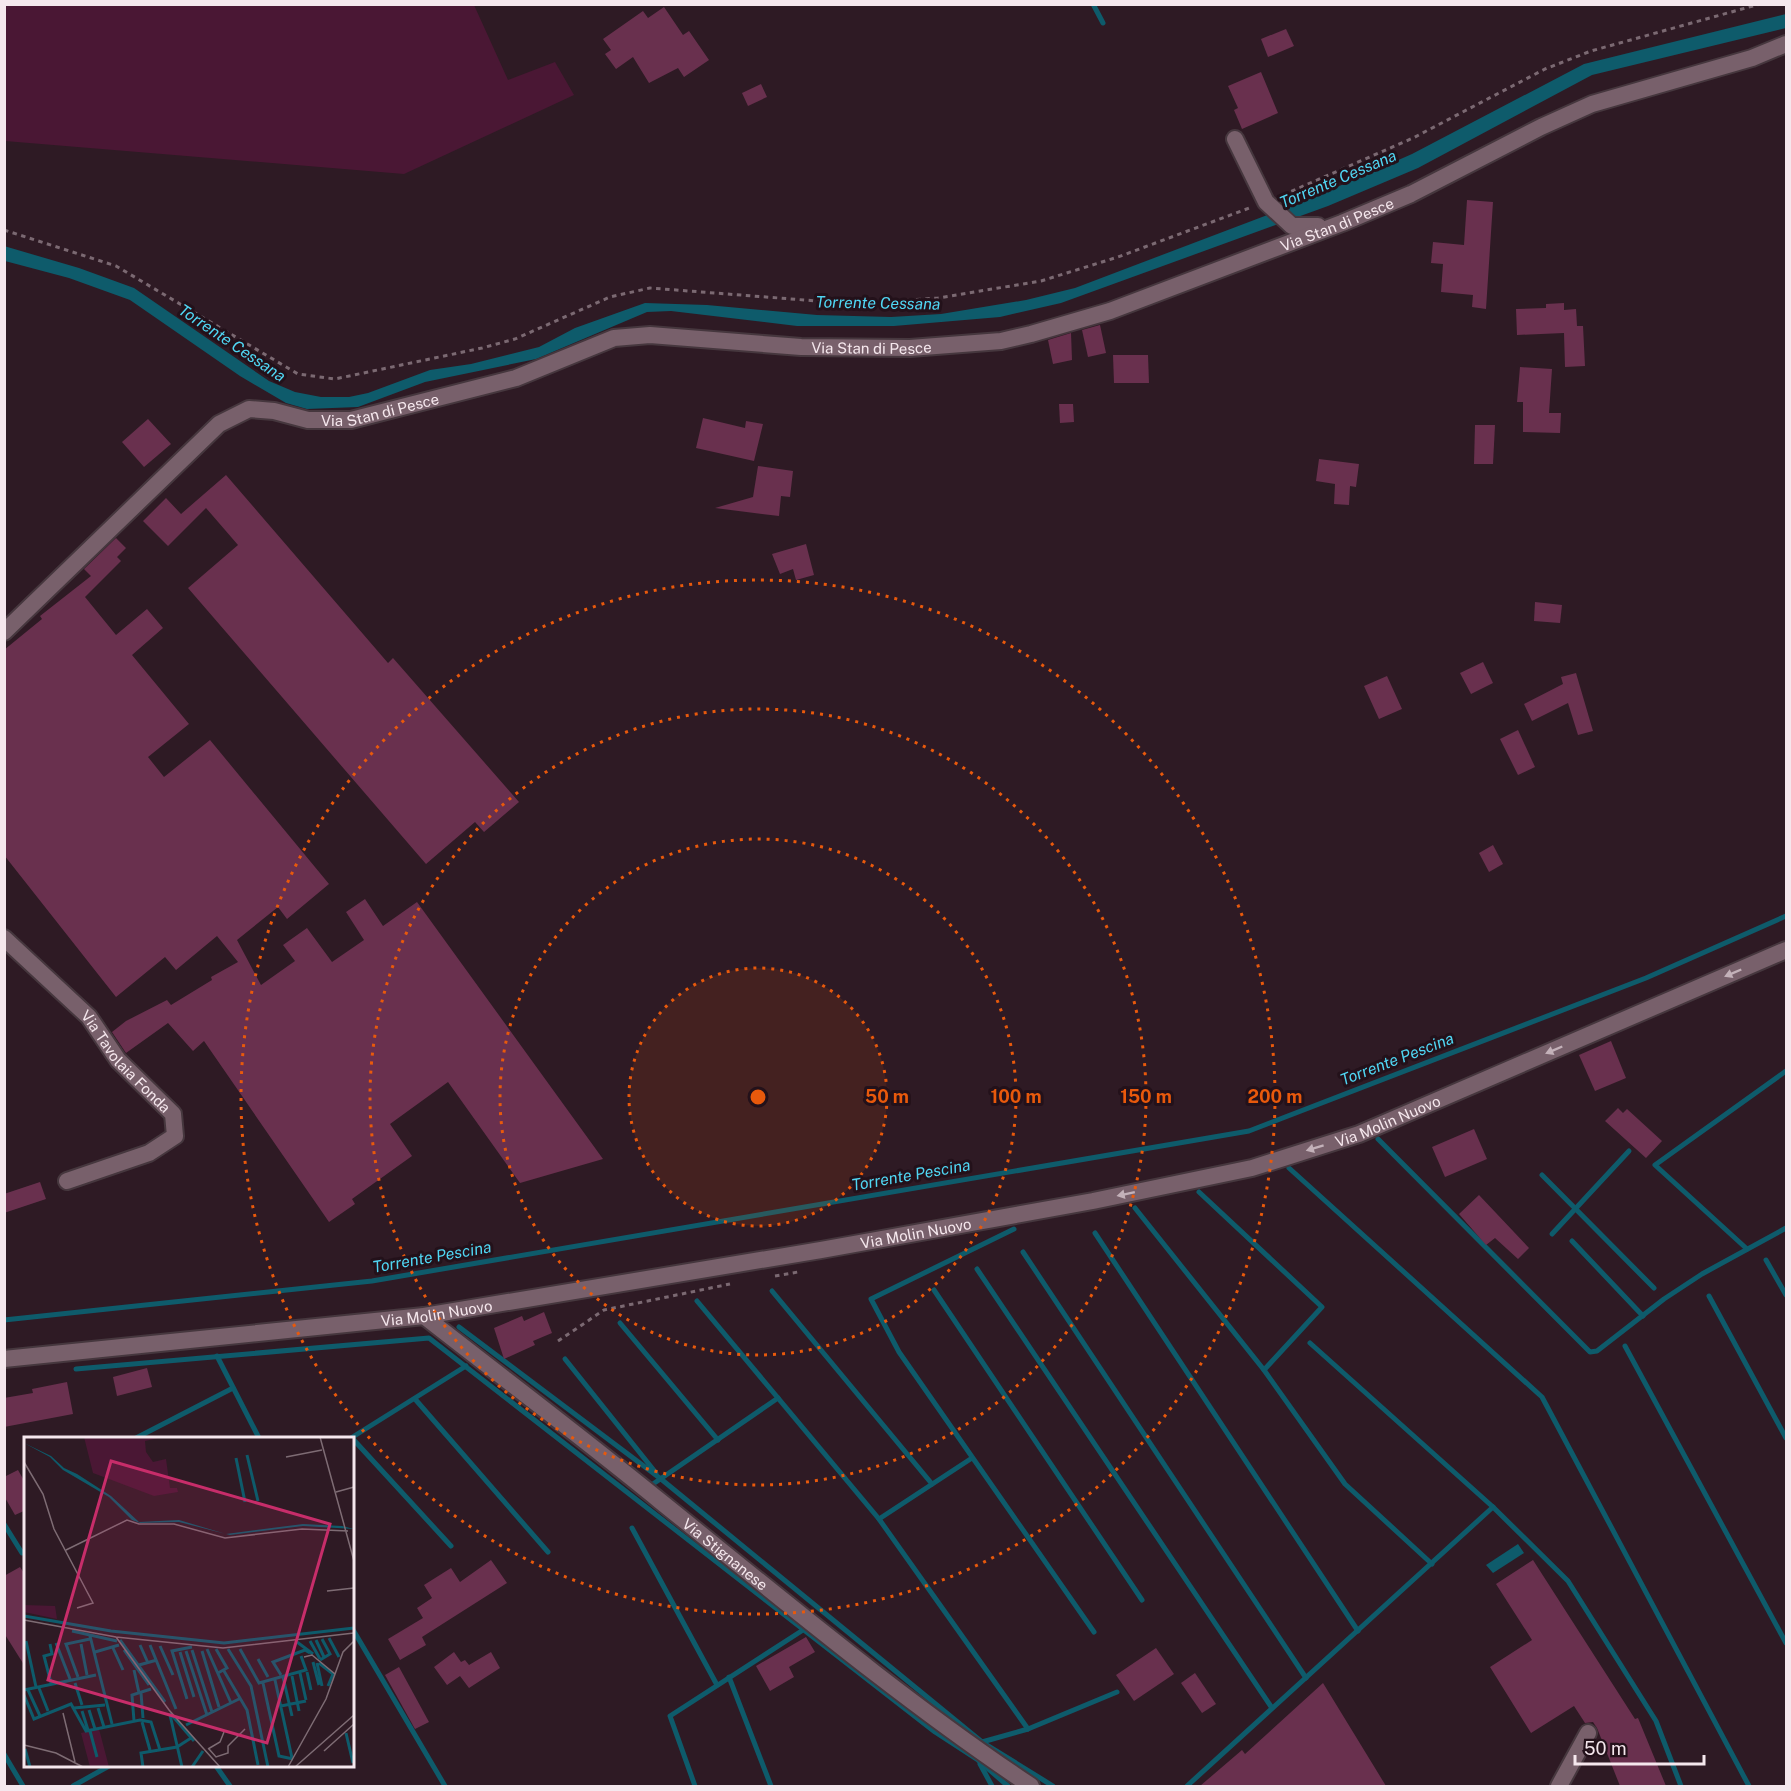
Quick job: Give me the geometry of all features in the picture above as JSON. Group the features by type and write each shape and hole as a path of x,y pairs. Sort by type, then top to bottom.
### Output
{"street":[{"name":"Via Stan di Pesce","path":"4,632 219,424 249,409 274,411 308,420 351,420 516,378 614,338 650,335 801,347 910,348 1000,340 1110,311 1342,223 1411,194 1541,127 1593,104 1752,58 1786,44"},
{"path":"1235,140 1266,202 1289,224 1302,228 1342,223"},
{"name":"Via Tavolaia Fonda","path":"4,938 89,1017 118,1060 173,1114 175,1136 149,1153 67,1181"},
{"name":"Via Molin Nuovo","path":"4,1359 424,1316 821,1250 1093,1201 1252,1168 1359,1134 1786,950"},
{"name":"Via Stignanese","path":"424,1316 647,1490 825,1635 981,1753 1031,1786"},
{"path":"1559,1786 1588,1733"}],"path":[{"path":"4,230 116,266 298,374 335,378 504,342 610,297 650,288 856,304 938,298 1041,281 1118,257 1341,172 1403,143 1545,69 1591,51 1760,4"},
{"path":"765,1277 793,1274 802,1270"},
{"path":"558,1341 604,1310 732,1283"}],"shaded area":[{"path":"4,5 474,5 508,80 555,62 574,95 404,174 5,141"}],"water":[{"path":"1786,14 1786,28 1592,75 1418,168 1328,206 1061,303 1000,317 894,326 797,326 671,311 647,312 536,359 425,382 358,407 307,409 286,403 240,376 130,300 69,278 5,261 4,246 79,268 134,288 269,381 295,392 321,397 349,397 368,393 430,370 471,364 539,347 575,328 645,303 707,305 817,315 891,317 941,314 1026,300 1075,288 1312,198 1412,154 1584,64"},
{"path":"1518,1544 1524,1553 1493,1573 1486,1565"}],"building":[{"path":"664,7 683,35 689,31 709,60 684,77 678,68 649,83 633,57 616,69 605,54 611,50 603,39 643,11 648,18"},
{"path":"1286,29 1294,46 1268,57 1261,39"},
{"path":"1261,72 1278,113 1242,129 1234,110 1238,108 1228,86"},
{"path":"761,84 767,97 748,106 742,93"},
{"path":"1467,200 1493,202 1486,309 1472,307 1473,295 1441,292 1443,264 1431,263 1433,242 1464,245"},
{"path":"1564,303 1564,310 1576,309 1577,326 1583,326 1585,366 1565,367 1564,333 1517,335 1516,309 1546,308 1546,304"},
{"path":"1100,325 1106,353 1088,357 1082,330"},
{"path":"1071,333 1072,360 1053,364 1048,340"},
{"path":"1113,355 1148,355 1149,383 1114,383"},
{"path":"1520,367 1552,369 1549,413 1561,413 1560,433 1523,432 1523,402 1517,402"},
{"path":"1059,404 1073,404 1074,422 1060,423"},
{"path":"703,418 745,428 746,421 763,424 754,461 696,448"},
{"path":"148,419 171,444 144,467 122,442"},
{"path":"1475,425 1495,425 1493,464 1474,464"},
{"path":"1319,459 1359,464 1356,487 1350,486 1349,505 1334,504 1335,484 1316,481"},
{"path":"758,466 793,471 790,497 781,496 779,516 715,508 753,497"},
{"path":"226,475 388,663 393,658 519,802 484,832 475,822 426,864 188,588 238,545 206,508 168,546 143,521 166,498 181,514"},
{"path":"116,538 126,548 117,557 121,561 85,597 116,635 147,609 163,628 132,655 189,724 148,757 164,777 210,740 329,884 287,919 278,907 237,940 261,985 295,961 283,945 307,928 332,962 364,940 346,912 365,899 383,926 417,902 603,1159 520,1183 448,1082 390,1124 412,1156 352,1199 355,1204 329,1222 204,1041 193,1051 168,1023 126,1053 112,1032 126,1021 167,1000 171,1005 212,980 211,977 238,962 217,936 176,970 165,957 116,997 4,855 4,650 42,619 40,616 91,576 84,569"},
{"path":"806,544 814,575 796,580 793,569 780,574 772,554"},
{"path":"1535,602 1562,605 1560,623 1534,621"},
{"path":"1483,662 1493,683 1471,694 1460,673"},
{"path":"1576,673 1593,731 1578,735 1568,703 1532,721 1524,704 1563,684 1561,677"},
{"path":"1387,676 1402,709 1379,719 1364,686"},
{"path":"1518,730 1535,767 1518,775 1500,739"},
{"path":"1493,845 1503,864 1489,872 1479,853"},
{"path":"1611,1041 1626,1078 1595,1091 1579,1055"},
{"path":"1618,1108 1623,1113 1627,1109 1662,1141 1646,1158 1605,1121"},
{"path":"1474,1129 1487,1159 1445,1177 1432,1147"},
{"path":"40,1182 46,1199 4,1213 4,1194"},
{"path":"1479,1195 1529,1248 1518,1259 1495,1238 1486,1245 1459,1214"},
{"path":"544,1312 552,1333 533,1341 535,1345 504,1359 494,1328 522,1316 524,1321"},
{"path":"147,1368 152,1387 117,1396 113,1377"},
{"path":"67,1382 73,1414 4,1427 4,1398 33,1393 32,1389"},
{"path":"18,1470 24,1480 24,1511 15,1515 4,1496 4,1477"},
{"path":"491,1560 507,1583 422,1637 426,1645 400,1660 388,1639 423,1618 417,1608 432,1598 424,1585 451,1568 460,1582"},
{"path":"1533,1560 1635,1719 1638,1718 1666,1786 1620,1786 1597,1728 1593,1722 1585,1723 1574,1706 1531,1733 1490,1667 1532,1640 1496,1584"},
{"path":"20,1567 24,1573 24,1665 4,1633 4,1576"},
{"path":"806,1637 815,1652 789,1667 794,1677 770,1691 756,1666"},
{"path":"1156,1648 1174,1674 1134,1701 1116,1675"},
{"path":"454,1652 461,1662 465,1660 469,1665 491,1652 500,1668 469,1688 460,1676 447,1685 434,1667"},
{"path":"399,1667 429,1722 415,1729 385,1675"},
{"path":"1195,1673 1216,1704 1202,1713 1181,1683"},
{"path":"1323,1683 1386,1786 1200,1786 1242,1750 1245,1754"}],"waterway":[{"path":"1093,4 1103,23"},
{"name":"Torrente Pescina","path":"4,1320 372,1281 1249,1131 1646,978 1786,916"},
{"path":"1747,1249 1655,1165 1786,1071"},
{"path":"1378,1139 1590,1352 1597,1351 1664,1299 1702,1274 1786,1228"},
{"path":"1552,1234 1629,1151"},
{"path":"1289,1168 1542,1397 1749,1786"},
{"path":"1542,1175 1654,1288"},
{"path":"1199,1192 1322,1307 1264,1370"},
{"path":"1135,1208 1264,1370 1345,1484 1432,1564"},
{"path":"1014,1229 871,1299 899,1352 1094,1632"},
{"path":"1095,1233 1358,1631"},
{"path":"1572,1241 1643,1316"},
{"path":"1023,1252 1306,1678"},
{"path":"1766,1260 1786,1295"},
{"path":"977,1269 1272,1708"},
{"path":"934,1290 1142,1600"},
{"path":"772,1291 932,1484"},
{"path":"1709,1296 1786,1438"},
{"path":"697,1301 879,1519 1028,1729"},
{"path":"620,1323 718,1440"},
{"path":"459,1327 661,1479 982,1742 1053,1786"},
{"path":"76,1369 429,1338 935,1732 978,1760 1008,1786"},
{"path":"1310,1343 1493,1507 1568,1581 1656,1721 1681,1786"},
{"path":"1625,1346 1786,1643"},
{"path":"217,1356 258,1437"},
{"path":"565,1359 656,1473"},
{"path":"353,1437 466,1366"},
{"path":"138,1437 233,1388"},
{"path":"653,1484 778,1398"},
{"path":"415,1399 548,1552"},
{"path":"354,1440 451,1546"},
{"path":"879,1519 972,1458"},
{"path":"1187,1786 1493,1507"},
{"path":"4,1524 22,1553 24,1552"},
{"path":"632,1528 717,1685"},
{"path":"695,1786 670,1716 803,1630"},
{"path":"354,1631 445,1786"},
{"path":"729,1677 771,1786"},
{"path":"982,1742 1028,1729 1117,1692"},
{"path":"4,1754 23,1786"},
{"path":"980,1764 992,1786"},
{"path":"73,1786 107,1767"},
{"path":"217,1767 230,1786"}],"water label":[{"name":"Torrente Cessana","path":"1338,179"},
{"name":"Torrente Cessana","path":"878,303"},
{"name":"Torrente Cessana","path":"232,343"}]}
